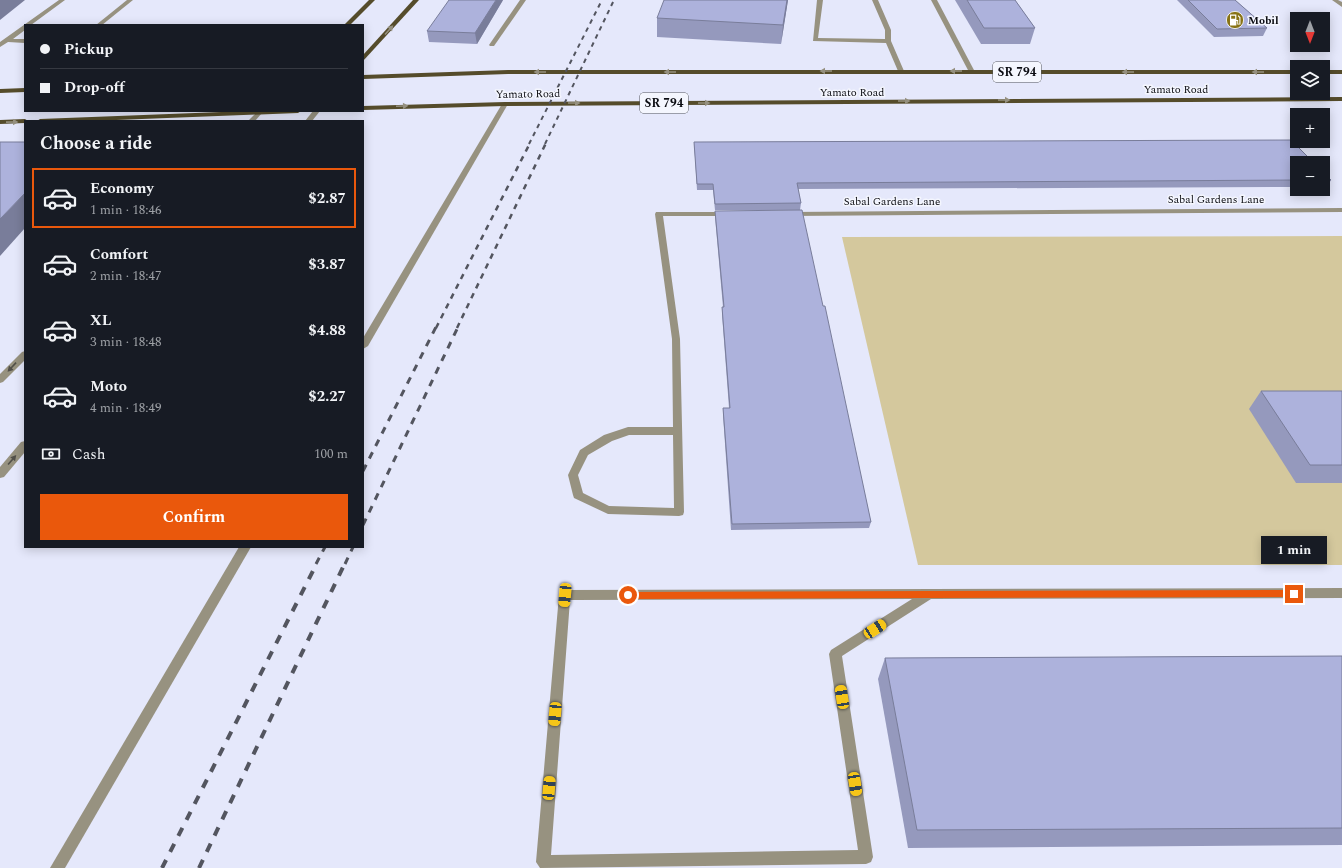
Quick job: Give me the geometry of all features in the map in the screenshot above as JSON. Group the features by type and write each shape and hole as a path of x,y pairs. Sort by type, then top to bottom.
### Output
{"main road":[{"path":"349,24 372,0"},
{"path":"364,58 416,0"},
{"name":"Yamato Road","path":"364,77 508,72 1290,72"},
{"path":"1330,72 1342,72"},
{"path":"0,90 24,90"},
{"name":"Yamato Road","path":"364,108 505,104 1342,98"},
{"path":"64,120 260,112"},
{"path":"0,122 24,121"}],"street":[{"path":"29,24 62,0"},
{"path":"100,24 130,0"},
{"path":"492,45 523,0"},
{"path":"820,0 816,40 888,42"},
{"path":"875,0 888,30 888,42 900,71"},
{"path":"934,0 972,72"},
{"path":"1335,0 1342,5"},
{"path":"0,45 24,27"},
{"path":"6,40 24,41"},
{"path":"364,344 505,104"},
{"path":"252,120 260,112"},
{"path":"309,120 316,112"},
{"name":"Sabal Gardens Lane","path":"778,214 1342,210"},
{"path":"677,431 628,431 602,442 584,453 573,475 578,495 608,510 679,512 676,340 659,214 738,214"},
{"path":"0,380 24,355"},
{"path":"0,474 24,446"},
{"path":"57,868 244,548"},
{"path":"928,595 835,654 866,857 543,862 565,595 1342,593"}],"shaded area":[{"path":"1342,236 1342,565 918,565 842,237"}],"building":[{"path":"449,0 496,0 475,33 427,31"},
{"path":"664,0 787,0 783,25 657,18"},
{"path":"967,0 1015,0 1035,28 984,28"},
{"path":"1188,0 1235,0 1267,28 1217,29"},
{"path":"1290,140 1290,148 1299,148 1307,156 1290,156 1290,180 797,183 801,203 715,204 713,184 697,184 694,142"},
{"path":"0,142 24,142 24,194 0,219"},
{"path":"802,210 823,306 825,306 871,522 732,524 723,408 730,408 722,307 724,307 715,211"},
{"path":"1261,391 1342,391 1342,465 1310,465"},
{"path":"1342,656 1342,828 917,830 885,658"}],"railway":[{"path":"529,144 602,0"},
{"path":"545,144 614,0"},
{"path":"436,328 530,143"},
{"path":"457,328 546,143"},
{"path":"364,469 436,327"},
{"path":"364,523 458,327"},
{"path":"316,564 324,548"},
{"path":"345,564 353,548"},
{"path":"162,868 317,563"},
{"path":"199,868 345,563"}],"place":[{"name":"Mobil","path":"1235,20"}],"route":[{"path":"628,595 1294,594"}]}
